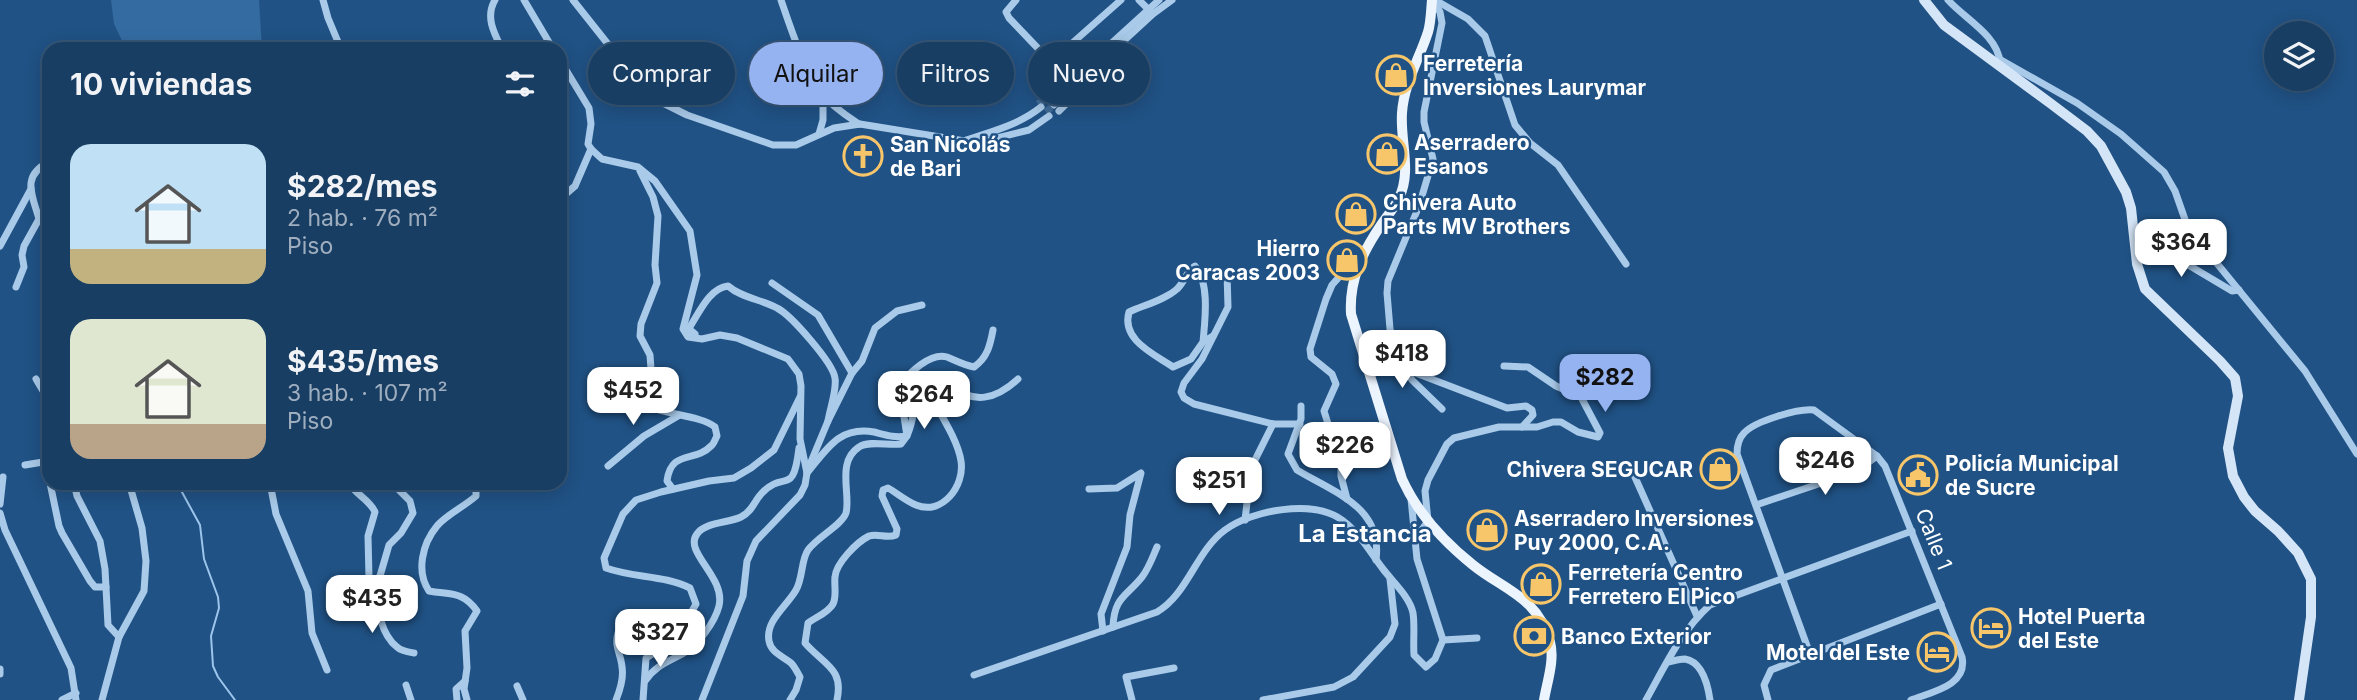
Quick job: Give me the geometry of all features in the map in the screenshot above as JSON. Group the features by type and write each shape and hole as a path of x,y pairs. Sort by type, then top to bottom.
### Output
{"main road":[{"path":"1433,0 1429,30 1403,99 1406,167 1403,184 1399,198 1369,243 1353,277 1351,314 1402,479 1411,499 1439,536 1475,567 1527,600 1537,615 1549,640 1552,654 1544,700"},
{"path":"1924,0 1944,25 2000,63 2101,146 2126,192 2131,208 2137,264 2145,289 2235,378 2238,396 2228,448 2233,476 2255,511 2298,553 2311,579 2311,617 2299,700"}],"street":[{"path":"323,0 338,42"},
{"path":"495,0 490,18 499,42"},
{"path":"524,0 549,42"},
{"path":"573,0 628,69 665,105 773,145 796,145 834,128 860,124 962,141 985,142 1024,130 1045,111 962,141"},
{"path":"782,0 797,42"},
{"path":"1016,0 1006,12 1033,42"},
{"path":"1073,42 1121,0"},
{"path":"1139,0 1150,11"},
{"path":"1117,42 1159,0"},
{"path":"1150,11 1172,0"},
{"path":"1433,0 1468,19 1485,36 1516,125 1530,143 1558,165 1626,264"},
{"path":"1433,0 1440,12 1441,23 1424,122 1433,159 1419,206 1388,281 1387,293 1390,328 1403,368 1441,409"},
{"path":"1948,0 1993,44 2000,63 2077,103 2142,152 2169,178 2186,225 2305,371 2357,454"},
{"path":"567,72 589,108 589,144 592,149 602,159 638,167 655,181 690,232 697,275 683,329 688,337 702,339 720,335 737,338 788,359 799,374 802,395 796,470 791,480 762,492 753,509 742,516 702,529 696,534 693,541 694,551 706,564 720,588 719,607 704,634 686,652 652,670 645,681"},
{"path":"1070,87 1069,101 1053,104 1070,87"},
{"path":"819,134 823,105"},
{"path":"834,105 860,124"},
{"path":"567,193 575,186 592,149"},
{"path":"16,287 24,267 24,246 40,219 31,180 34,172 42,167"},
{"path":"638,167 653,197 658,216 655,265 657,283 641,324 640,336 650,355 651,369 646,386 656,409 678,416 707,420 715,426 717,436 710,447 677,460 668,471 667,481 673,489"},
{"path":"0,246 31,189"},
{"path":"2186,225 2179,238 2185,263 2196,272 2232,291 2239,289"},
{"path":"1346,499 1341,476 1342,465 1324,411 1336,384 1332,374 1311,357 1310,349 1332,285 1369,243"},
{"path":"1203,342 1204,289 1195,266 1190,269 1178,288 1129,312 1126,322 1140,345 1174,367 1195,356 1203,342 1213,336"},
{"path":"1227,273 1228,307 1202,359 1184,383 1181,392 1184,398 1194,404 1273,424 1300,424"},
{"path":"772,283 818,315 852,373"},
{"path":"695,335 689,329 691,325 713,292 720,287 727,286 736,293 777,308 831,368 835,379 828,421"},
{"path":"702,700 743,596 751,550 756,541 800,495 815,448 852,373 862,361 875,328 897,311 922,305"},
{"path":"907,436 899,385 911,372 935,357 945,356 962,365 974,367 989,351 993,330"},
{"path":"1395,349 1413,372 1429,380 1507,408 1526,406 1532,410 1531,419 1522,427"},
{"path":"1416,538 1429,521 1425,491 1428,480 1447,444 1454,438 1499,427 1561,422 1578,432 1598,437 1600,433 1581,397 1556,386 1528,367 1504,366"},
{"path":"36,379 42,389"},
{"path":"790,700 800,677 794,665 774,651 769,642 771,626 796,591 806,552 821,535 844,519 848,503 844,480 854,452 860,446 870,444 901,444 907,436 916,398 949,386 959,394 987,397 1001,393 1018,379"},
{"path":"836,700 840,685 838,677 805,643 808,623 828,611 835,601 835,573 849,554 872,535 896,535 897,529 882,496 883,490 888,488 917,506 934,507 950,497 960,484 961,461 951,434 929,393"},
{"path":"643,700 646,658 676,639 696,604 690,588 676,581 619,573 606,568 604,558 623,513 636,500 673,489 734,478 751,468 774,450 802,395"},
{"path":"1301,407 1300,424 1288,454 1293,465 1362,510 1373,525 1378,545 1376,560"},
{"name":"Calle 1","path":"1810,654 1737,454 1737,444 1743,433 1754,425 1804,409 1814,410 1877,456 1885,466 1964,664 1954,682 1911,700"},
{"path":"608,466 644,436 678,416"},
{"path":"1245,520 1251,468 1273,424"},
{"path":"807,473 846,432 858,430 894,438 907,436"},
{"path":"800,439 807,473"},
{"path":"1756,505 1857,471 1877,456"},
{"path":"25,465 42,462"},
{"path":"1089,489 1117,488 1141,473 1130,515 1127,547 1103,604 1103,631"},
{"path":"1634,475 1697,616"},
{"path":"0,504 3,477"},
{"path":"51,490 62,533 90,581 95,587 106,587"},
{"path":"76,490 100,541 108,625 119,637"},
{"path":"102,700 119,637 144,591 146,561 142,527 131,490"},
{"path":"271,490 276,514 308,591 312,633 327,670"},
{"path":"354,490 375,512 368,536 369,578 374,582 383,627 395,646 414,653"},
{"path":"374,582 380,576 389,545 401,533 413,513 410,501 399,490"},
{"path":"467,700 464,689 465,631 477,611 471,602 460,594 429,591 422,580 421,564 430,537 439,524 477,496 476,490"},
{"path":"974,675 1157,612 1168,605 1213,541 1224,530 1245,520 1293,508 1320,510 1332,514 1353,530 1412,611 1414,655 1426,667 1441,650 1443,640 1417,558 1411,499"},
{"path":"0,513 5,530 71,668 76,696 62,700"},
{"path":"1646,700 1681,637 1697,616 1710,605 1912,531"},
{"path":"1113,628 1117,604 1123,594 1142,576 1157,547"},
{"path":"1263,700 1334,687 1353,677 1390,637 1395,624 1390,578"},
{"path":"1768,700 1764,685 1772,670 1941,604"},
{"path":"616,700 621,687 623,667 615,643 618,634 628,628 659,640 676,639"},
{"path":"1443,640 1477,638"},
{"path":"1668,662 1684,659 1692,662 1703,673 1710,700"},
{"path":"1132,700 1126,677 1174,668"},
{"path":"457,700 456,689 465,681"},
{"path":"405,685 411,700"},
{"path":"517,686 523,700"}],"shaded area":[{"path":"111,0 259,0 262,42 123,42 114,24"}],"waterway":[{"path":"181,490 200,525 204,559 218,597 219,608 211,636 213,666 235,700"}],"tunnel":[{"path":"1046,112 1054,105"}],"place":[{"name":"Ferretería Inversiones Laurymar","path":"1396,75"},
{"name":"Aserradero Esanos","path":"1387,154"},
{"name":"San Nicolás de Bari","path":"863,156"},
{"name":"Chivera Auto Parts MV Brothers","path":"1356,214"},
{"name":"Hierro Caracas 2003","path":"1347,260"},
{"name":"Chivera SEGUCAR","path":"1720,469"},
{"name":"Policía Municipal de Sucre","path":"1918,475"},
{"name":"Aserradero Inversiones Puy 2000, C.A.","path":"1487,530"},
{"name":"Ferretería Centro Ferretero El Pico","path":"1541,584"},
{"name":"Hotel Puerta del Este","path":"1991,628"},
{"name":"Banco Exterior","path":"1534,636"},
{"name":"Motel del Este","path":"1937,652"}],"district":[{"name":"La Estancia","path":"1365,533"}]}
